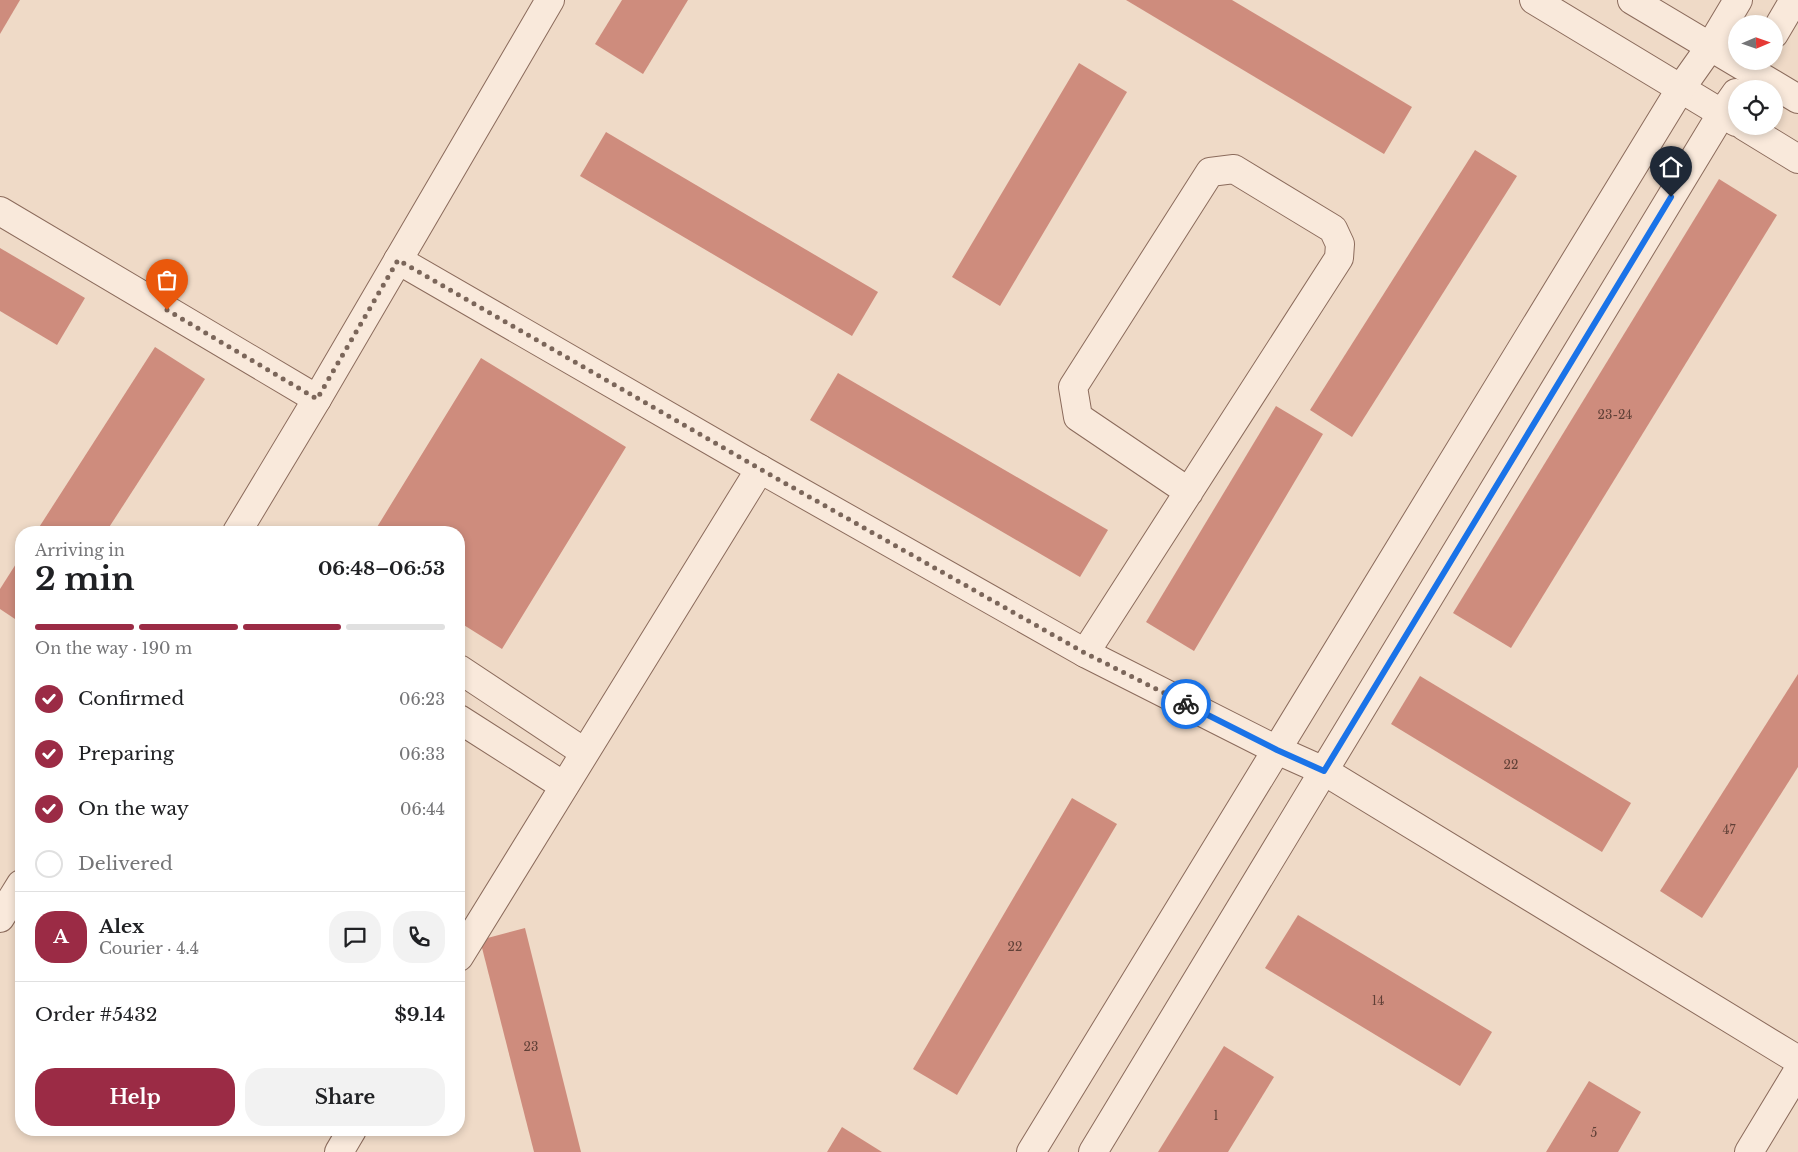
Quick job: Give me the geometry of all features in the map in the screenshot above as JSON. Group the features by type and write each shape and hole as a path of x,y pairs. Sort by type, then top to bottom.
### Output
{"street":[{"path":"246,526 317,399 550,0"},
{"path":"1534,0 1681,88 1728,94"},
{"path":"1632,0 1710,47 1731,80"},
{"path":"1031,1152 1681,88 1710,47 1738,0"},
{"path":"1783,19 1794,0"},
{"path":"1783,98 1798,99"},
{"path":"1093,1152 1324,771 1728,117"},
{"path":"1776,135 1798,159"},
{"path":"1085,653 1339,258 1340,244 1333,228 1234,169 1210,172 1072,387 1078,417 1188,492"},
{"path":"0,210 317,399"},
{"path":"398,260 760,469 1085,653 1277,750 1324,771 1798,1060"},
{"path":"465,947 760,469"},
{"path":"465,673 584,752"},
{"path":"465,722 564,786"},
{"path":"0,918 15,894"},
{"path":"1749,1152 1798,1071"},
{"path":"338,1152 348,1136"}],"building":[{"path":"0,0 20,0 0,34"},
{"path":"622,0 688,0 643,74 595,44"},
{"path":"1126,0 1232,0 1412,107 1384,154"},
{"path":"1079,63 1127,92 1000,306 952,277"},
{"path":"606,132 878,292 852,336 580,176"},
{"path":"1475,150 1517,176 1352,437 1310,410"},
{"path":"1719,179 1777,215 1511,648 1453,613"},
{"path":"0,248 85,298 57,345 0,311"},
{"path":"155,347 205,379 110,526 40,526"},
{"path":"481,358 626,447 502,649 465,626 465,526 378,526"},
{"path":"838,373 1108,530 1080,577 810,420"},
{"path":"1276,406 1323,434 1194,651 1146,622"},
{"path":"15,565 15,619 0,609 0,589"},
{"path":"1798,674 1798,767 1702,918 1660,891"},
{"path":"1420,676 1631,803 1602,852 1391,724"},
{"path":"1072,798 1117,824 957,1095 913,1069"},
{"path":"1298,915 1492,1032 1460,1086 1265,968"},
{"path":"525,928 581,1152 534,1152 480,940"},
{"path":"1224,1046 1274,1077 1228,1152 1158,1152"},
{"path":"1589,1081 1641,1112 1618,1152 1546,1152"},
{"path":"842,1127 882,1152 827,1152"}],"way so far":[{"path":"167,310 317,399 398,260 760,469 1085,653 1186,704"}],"route":[{"path":"1186,704 1277,750 1324,771 1671,197"}]}
